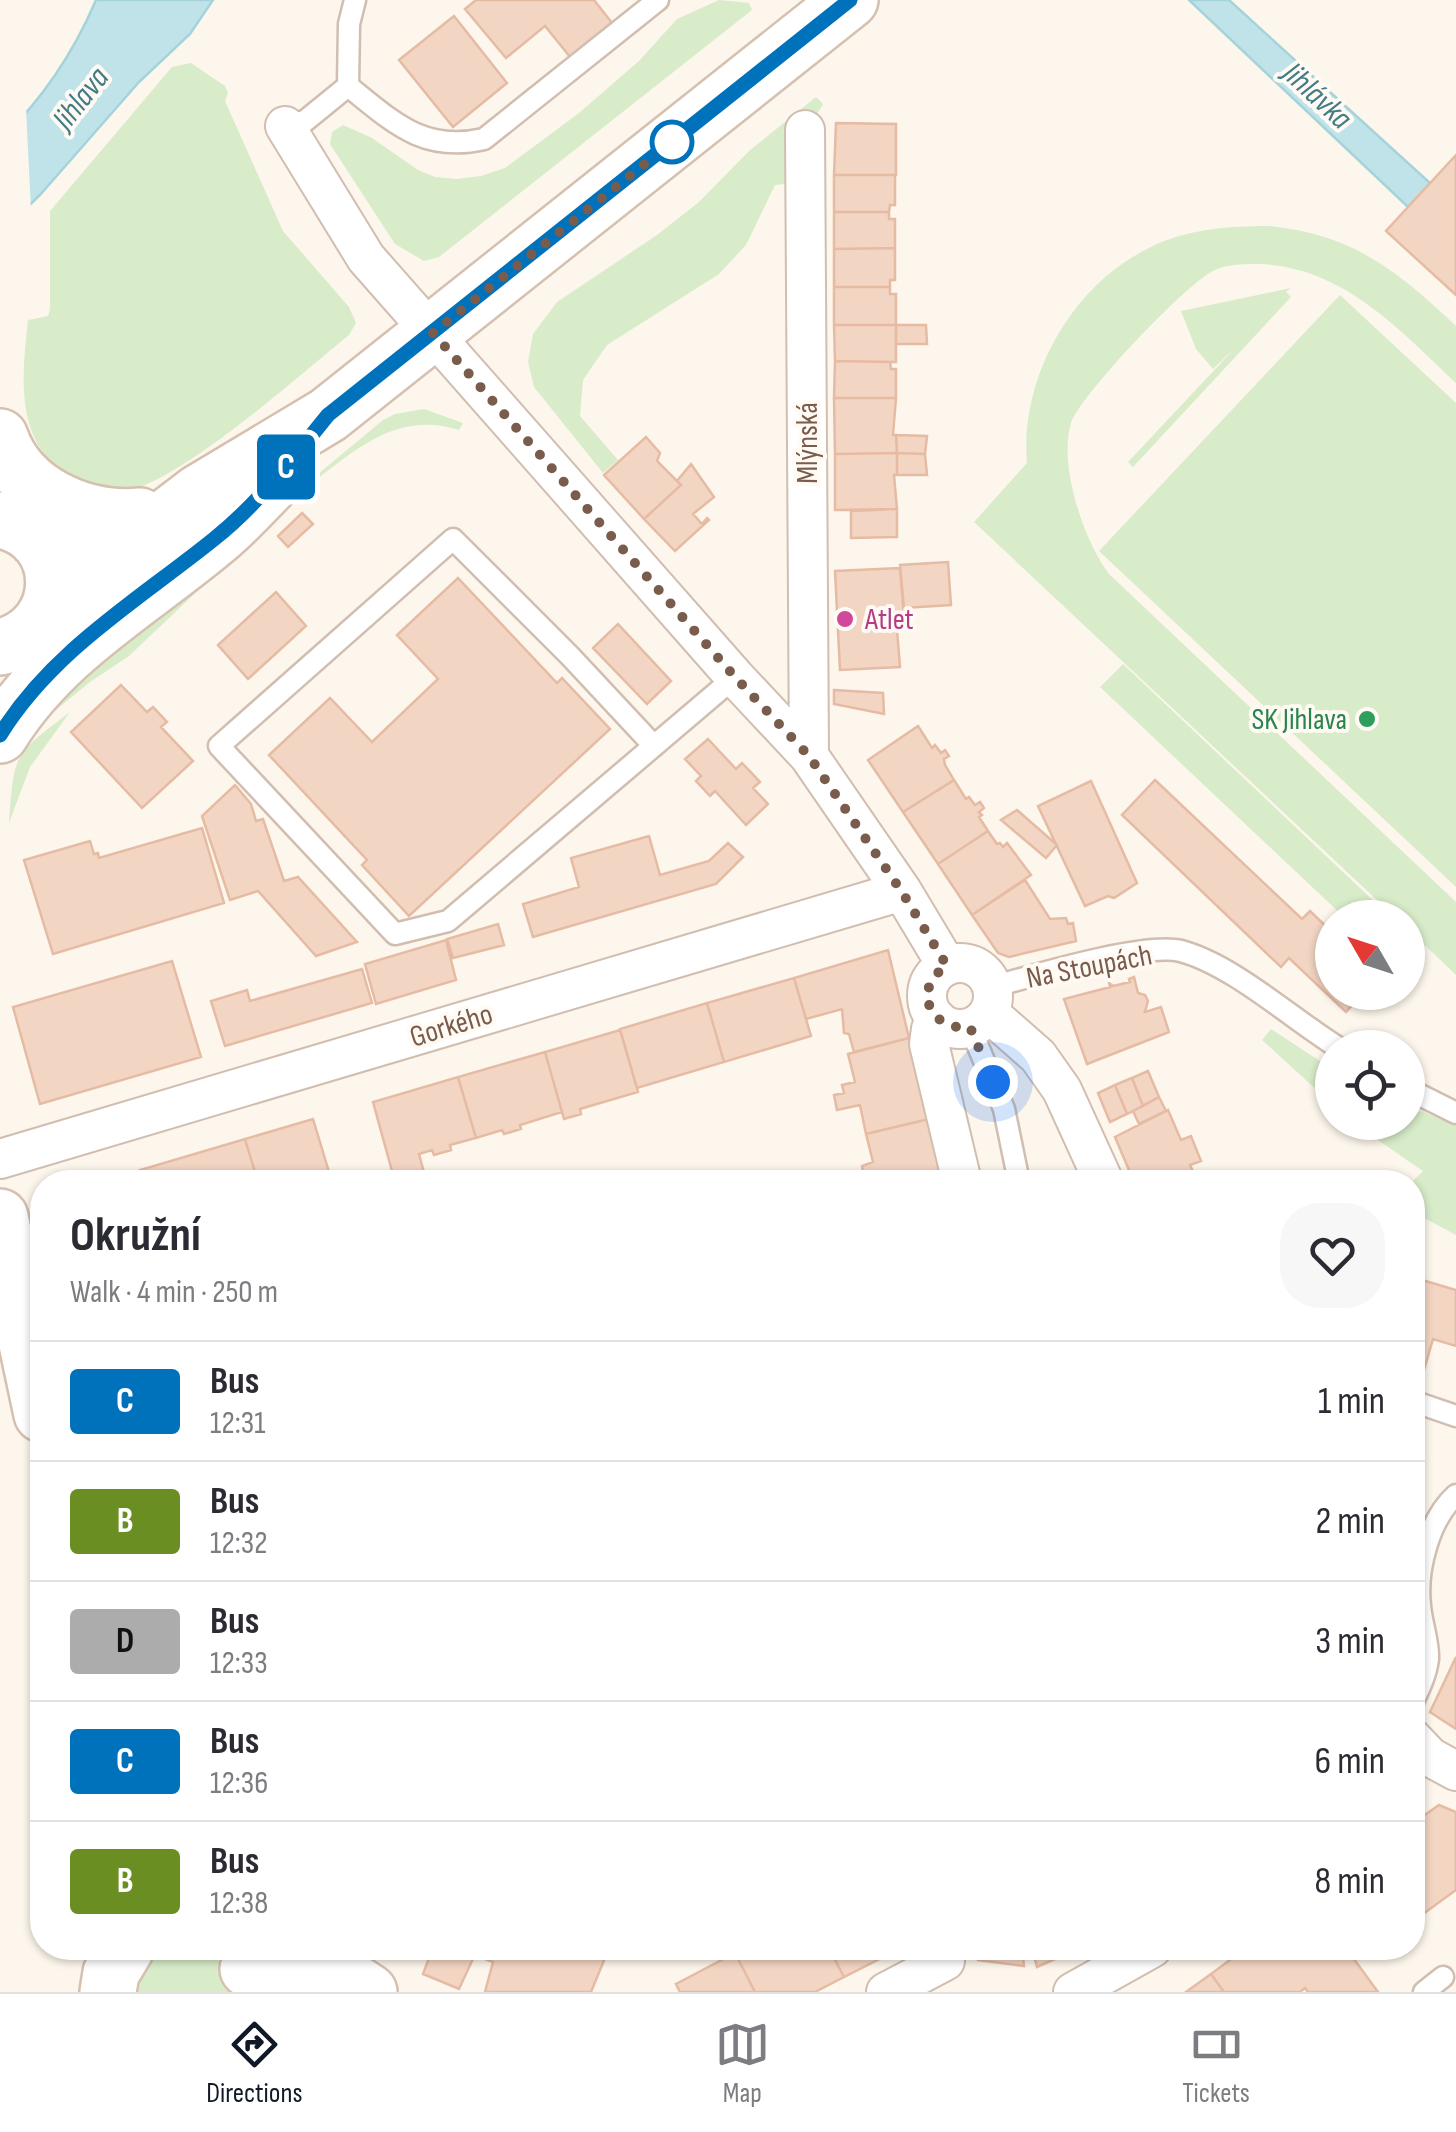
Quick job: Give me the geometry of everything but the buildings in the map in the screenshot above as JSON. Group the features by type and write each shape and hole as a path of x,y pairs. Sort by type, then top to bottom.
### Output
{"street":[{"path":"11,521 88,548 123,540 160,522 198,493 328,415 850,0"},
{"path":"295,123 366,258 809,756 902,892 947,966"},
{"name":"Mlýnská","path":"805,130 809,756"},
{"path":"0,735 38,683 67,653 217,537 277,478 328,415"},
{"path":"0,436 16,470 77,510 105,518 138,516 198,493"},
{"path":"0,646 25,636 48,612 110,589 157,561 277,478"},
{"path":"11,521 48,558 54,579 48,612"},
{"name":"Gorkého","path":"0,1159 902,892"},
{"path":"972,1011 980,969 958,963 935,975 928,990 929,1005 972,1011 1038,1056 1062,1090 1099,1170"},
{"path":"959,1170 929,1044 931,1029 972,1011"},
{"path":"0,1217 30,1358"},
{"path":"320,1960 369,1992"},
{"path":"1073,1992 1130,1960"},
{"path":"886,1992 948,1967"},
{"path":"245,1970 306,1992"}],"lane":[{"path":"348,86 349,24 355,0"},
{"path":"348,86 400,128 426,140 461,144 484,139 658,0"},
{"path":"295,123 348,86"},
{"path":"654,746 452,539 218,746 395,934 448,921 654,746 735,677"},
{"name":"Na Stoupách","path":"972,1011 1140,952 1177,950 1230,974 1315,1031"},
{"path":"972,1011 1004,1109 1017,1170"},
{"path":"1425,1097 1456,1113"},
{"path":"1425,1405 1456,1416"},
{"path":"1425,1561 1428,1542 1442,1510 1456,1496"},
{"path":"1425,1637 1425,1674"},
{"path":"1424,1992 1443,1978"}],"green space":[{"path":"719,0 749,3 752,10 439,257 424,261 395,244 330,144 332,132 343,125 435,177 481,176 505,168 579,113 639,61 677,19"},
{"path":"191,63 225,86 225,101 283,231 349,307 356,323 349,335 205,450 146,485 123,491 100,490 72,478 49,460 37,443 25,405 28,320 48,316 50,309 50,211 172,67"},
{"path":"816,97 823,104 794,183 775,185 746,245 719,274 607,345 583,380 580,416 618,460 603,473 534,387 528,362 533,334 557,302 699,202 749,151"},
{"path":"1269,226 1299,231 1372,258 1456,326 1456,383 1368,305 1318,276 1255,264 1220,268 1201,279 1160,316 1078,409 1068,440 1076,502 1091,542 1109,574 1456,902 1456,975 1425,945 1425,900 1377,900 974,522 1027,463 1032,399 1056,338 1074,310 1121,265 1149,248 1192,233"},
{"path":"1291,288 1286,292 1291,297 1133,467 1128,462 1236,347 1213,369 1196,349 1181,311"},
{"name":"SK Jihlava","path":"1340,295 1456,403 1456,887 1099,551"},
{"path":"424,409 463,423 459,430 437,425 396,429 343,459 308,486 129,656 90,682 18,741 33,711 383,420"},
{"path":"1123,664 1373,900 1326,900 1100,687"},
{"path":"70,712 30,767 9,823 20,757"},
{"path":"1271,1029 1315,1058 1315,1088 1262,1040"},
{"path":"1425,1112 1456,1126 1456,1235 1425,1218 1425,1170 1378,1140 1425,1140"},
{"path":"146,1960 218,1960 232,1992 129,1992"}],"water":[{"name":"Jihlava","path":"96,0 213,0 190,34 139,82 40,195 0,234 0,140 55,75"},
{"name":"Jihlávka","path":"1189,0 1229,0 1430,183 1408,207"}],"pier":[{"path":"26,108 31,211 0,240 0,133"}],"bus line":[{"name":"C","path":"0,735 38,683 67,653 217,537 277,478 328,415 850,0"}],"place":[{"name":"Atlet","path":"845,619"},
{"name":"SK Jihlava","path":"1367,719"}],"route":[{"path":"672,142 433,333 809,756 902,892 947,966 935,975 928,990 932,1012 953,1028 970,1027 993,1082"}]}
